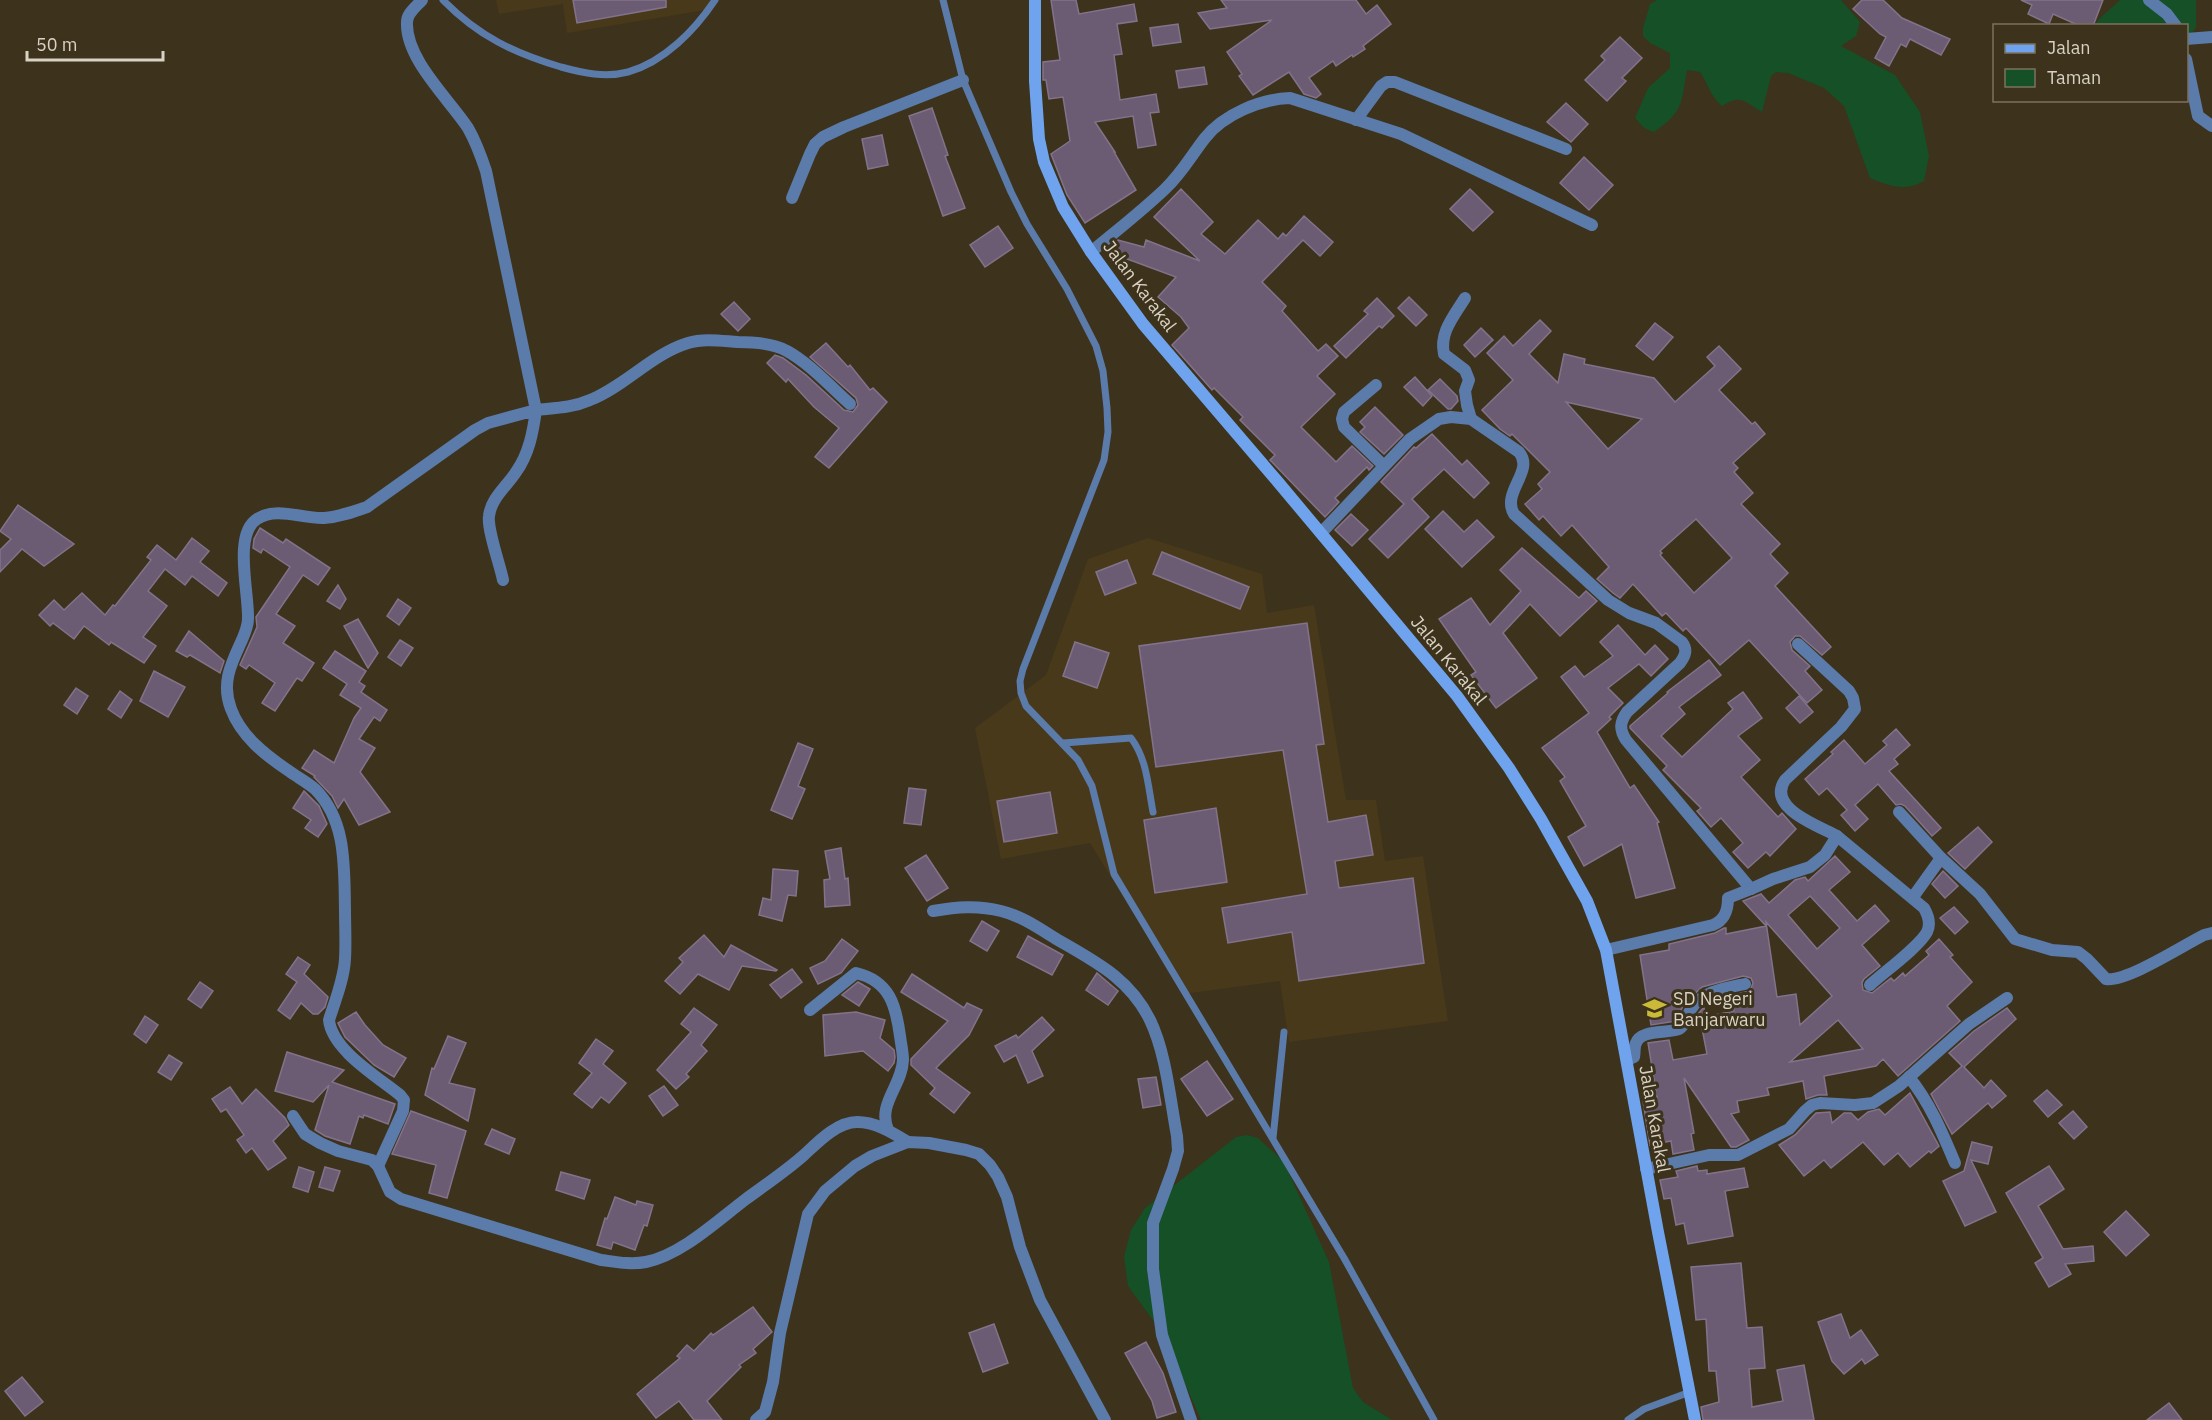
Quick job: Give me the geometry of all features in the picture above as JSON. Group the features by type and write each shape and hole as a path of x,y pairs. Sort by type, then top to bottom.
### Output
{"main road":[{"name":"Jalan Karakal","path":"1035,0 1035,81 1039,139 1044,162 1060,201 1091,252 1143,324 1457,696 1509,768 1541,819 1587,901 1606,950 1695,1420"}],"street":[{"path":"422,0 408,17 406,24 408,33 418,59 432,83 468,128 479,149 486,171 536,410 532,435 525,455 516,472 496,498 488,517 503,580"},
{"path":"2150,0 2167,14 2174,24"},
{"path":"2188,39 2212,38"},
{"path":"2188,64 2198,116 2212,126"},
{"path":"792,198 815,144 823,137 963,80"},
{"path":"1356,120 1381,86 1386,82 1395,82 1566,150"},
{"path":"1091,252 1166,188 1189,162 1210,132 1250,106 1262,101 1290,98 1401,134 1592,225"},
{"path":"1465,298 1446,330 1442,344 1444,354 1465,370 1468,380 1465,391 1471,419"},
{"path":"378,1166 403,1111 404,1100 346,1051 335,1038 330,1027 329,1020 345,961 344,864 341,839 334,818 321,797 310,786 278,764 241,730 228,699 227,674 248,625 244,557 246,535 252,522 263,515 281,513 304,518 324,518 352,513 368,507 488,423 536,410 558,409 591,400 617,386 656,359 689,343 747,342 779,347 801,361 850,404"},
{"path":"1376,385 1344,412 1342,419 1344,427 1383,465"},
{"path":"1321,533 1383,465 1419,431 1439,419 1451,417 1471,419 1519,452 1524,458 1524,465 1511,498 1511,508 1514,514 1608,600 1629,613 1656,623 1685,646 1686,654 1680,663 1627,712 1622,719 1621,729 1626,740 1751,890"},
{"path":"1798,644 1849,691 1855,709 1841,727 1781,785 1780,793 1786,806 1796,815 1837,836 1913,897 1927,914 1928,931 1915,946 1870,985"},
{"path":"1899,812 1941,858 1980,894 2015,939 2052,950 2078,952 2106,979 2116,980 2135,972 2212,933"},
{"path":"1606,950 1718,923 1726,914 1728,898 1773,879 1810,867 1825,855 1837,836"},
{"path":"1913,897 1941,858"},
{"path":"933,911 966,906 982,907 1001,911 1031,923 1110,970 1131,990 1150,1021 1158,1041 1178,1151 1153,1223 1153,1269 1162,1335 1191,1420"},
{"path":"810,1010 856,973 870,976 888,994 897,1013 903,1060 898,1082 886,1102 884,1121 888,1130"},
{"path":"1626,1060 1634,1057 1636,1042 1639,1039 1646,1035 1679,1029 1685,1023 1693,1006 1704,996 1720,989 1745,984"},
{"path":"1646,1169 1709,1155 1738,1155 1789,1129 1812,1106 1820,1103 1869,1104 1899,1086 1969,1024 2007,998"},
{"path":"1909,1077 1924,1095 1937,1119 1955,1163"},
{"path":"293,1116 305,1134 320,1143 346,1154 372,1160 378,1166 390,1192 401,1199 601,1260 629,1263 645,1262 661,1257 692,1240 802,1157 824,1137 842,1126 855,1122 868,1123 888,1130 908,1142"},
{"path":"756,1420 765,1412 773,1382 780,1333 808,1214 825,1191 855,1166 881,1152 908,1142 929,1143 966,1150 979,1154 990,1165 1007,1197 1020,1247 1040,1300 1105,1420"}],"lane":[{"path":"443,0 478,31 516,52 567,69 597,75 613,75 637,69 672,48 688,34 714,0"},
{"path":"943,0 963,80 1019,210 1067,289 1096,346 1103,371 1108,432 1104,460 1029,652 1020,681 1021,693 1026,706 1078,760 1092,786 1114,874 1344,1258 1434,1420"},
{"path":"1063,743 1131,738 1140,749 1144,761 1153,812"},
{"path":"1273,1138 1284,1032"},
{"path":"1628,1420 1644,1409 1690,1392"}],"shaded area":[{"path":"496,0 710,0 711,9 567,33 563,4 499,14"},
{"path":"1148,538 1262,574 1267,613 1314,605 1346,800 1376,800 1385,861 1423,856 1448,1021 1289,1042 1280,981 1183,994 1090,843 1001,859 975,728 1046,675 1088,559"}],"green space":[{"path":"1657,0 1841,0 1860,22 1856,36 1841,46 1895,75 1920,112 1929,156 1924,181 1904,187 1870,178 1844,106 1824,88 1788,73 1776,72 1771,76 1762,112 1742,100 1734,100 1722,106 1712,94 1700,72 1687,70 1682,99 1676,112 1654,132 1644,128 1635,118 1648,88 1670,68 1670,53 1650,43 1643,36 1650,4"},
{"path":"2120,0 2196,0 2196,27 2188,39 2188,24 2096,24"},
{"path":"1247,1135 1258,1138 1284,1162 1329,1262 1353,1388 1363,1402 1392,1420 1201,1420 1163,1334 1128,1286 1124,1257 1131,1230 1145,1208 1236,1137"}],"building":[{"path":"573,0 666,0 666,7 577,23"},
{"path":"1051,0 1076,0 1079,14 1134,4 1137,21 1117,24 1122,54 1114,55 1120,100 1156,94 1159,112 1150,113 1156,145 1138,148 1133,116 1095,122 1136,190 1085,223 1067,195 1051,154 1070,141 1063,97 1049,99 1046,80 1043,80 1043,62 1060,60"},
{"path":"1221,0 1356,0 1366,14 1377,5 1391,24 1363,46 1365,49 1353,57 1352,55 1336,66 1333,61 1309,78 1321,94 1316,98 1304,94 1289,72 1253,95 1239,76 1242,74 1227,52 1272,20 1210,29 1198,13 1227,8"},
{"path":"1862,0 1883,0 1902,18 1950,39 1941,55 1910,39 1906,47 1901,44 1889,66 1875,58 1886,37 1853,9"},
{"path":"2021,0 2103,0 2094,24 2076,24 2053,14 2049,24 2028,14 2032,5"},
{"path":"1178,24 1181,42 1153,46 1150,28"},
{"path":"1620,37 1642,58 1622,78 1626,81 1607,101 1585,80 1605,60 1601,56"},
{"path":"1204,67 1207,84 1179,88 1176,71"},
{"path":"1566,103 1588,124 1571,142 1547,122"},
{"path":"932,108 948,155 945,156 965,208 943,216 909,116"},
{"path":"882,135 888,165 868,169 862,139"},
{"path":"1584,157 1613,185 1589,210 1560,183"},
{"path":"1181,189 1213,222 1201,234 1225,254 1258,220 1278,239 1283,233 1286,236 1304,216 1333,242 1320,256 1303,240 1262,282 1286,306 1282,311 1318,351 1326,344 1338,356 1317,376 1335,394 1301,427 1336,462 1352,446 1373,466 1369,470 1367,467 1335,498 1339,502 1325,517 1270,460 1275,455 1240,420 1243,417 1214,388 1212,390 1172,345 1189,328 1181,317 1158,297 1176,277 1130,260 1109,255 1111,246 1118,240 1144,247 1146,240 1200,261 1154,217"},
{"path":"1470,189 1493,212 1473,231 1450,209"},
{"path":"998,226 1013,248 985,267 970,245"},
{"path":"1409,297 1427,315 1416,326 1398,308"},
{"path":"1377,298 1394,316 1382,328 1379,326 1346,358 1334,346 1368,314 1364,311"},
{"path":"734,302 750,319 738,331 721,314"},
{"path":"1540,320 1551,331 1529,354 1558,383 1564,354 1585,359 1584,364 1654,378 1675,402 1715,366 1707,357 1719,346 1741,369 1719,390 1765,434 1733,463 1738,468 1734,472 1753,493 1741,504 1780,544 1770,554 1788,573 1775,586 1831,647 1822,655 1800,636 1795,636 1790,642 1792,650 1810,666 1805,671 1822,690 1807,703 1749,640 1720,665 1686,628 1683,631 1666,613 1662,616 1633,584 1620,598 1597,579 1609,567 1572,525 1561,536 1543,516 1539,520 1525,504 1542,489 1538,484 1550,472 1512,434 1510,436 1500,429 1482,410 1513,380 1487,353 1504,336 1513,346","holes":["1566,402 1642,419 1608,449","1696,519 1732,558 1694,593 1660,555 1662,553 1660,551"]},
{"path":"1655,323 1673,337 1653,360 1636,346"},
{"path":"1481,328 1493,340 1475,357 1464,345"},
{"path":"826,343 848,367 850,365 870,390 873,388 887,402 829,468 815,457 839,428 814,407 788,379 786,382 767,363 775,355 783,358 806,375 844,410 853,412 858,405 856,398 810,357"},
{"path":"1415,377 1432,396 1423,406 1404,387"},
{"path":"1440,379 1457,396 1458,401 1451,409 1448,409 1428,390"},
{"path":"1375,407 1403,435 1384,454 1360,432 1365,427 1360,422"},
{"path":"1432,434 1462,465 1467,460 1489,483 1474,498 1444,469 1412,499 1429,517 1388,558 1369,539 1404,504 1381,482 1414,447 1416,448"},
{"path":"18,505 74,544 44,566 22,549 0,572 0,550 11,539 0,531"},
{"path":"1443,511 1464,532 1477,520 1494,537 1462,567 1425,529"},
{"path":"1351,514 1368,530 1352,546 1335,530"},
{"path":"260,528 283,543 286,539 330,568 318,585 303,575 276,614 295,626 283,643 314,663 302,681 297,678 275,711 262,703 275,683 249,665 246,669 240,665 257,627 256,617 290,567 263,549 261,553 253,548 254,539"},
{"path":"192,538 209,551 200,562 227,583 218,596 192,576 185,585 165,569 148,591 167,606 143,637 156,646 144,663 111,642 109,645 84,626 74,639 53,623 50,626 39,615 54,600 64,610 82,593 105,615 113,605 115,606 151,560 147,557 157,545 176,560"},
{"path":"1522,548 1579,598 1586,591 1597,601 1560,636 1530,604 1503,633 1537,678 1496,708 1471,675 1476,672 1439,619 1471,598 1490,625 1521,591 1500,570"},
{"path":"1162,552 1249,587 1240,609 1153,574"},
{"path":"1127,560 1136,583 1105,595 1096,572"},
{"path":"338,585 346,599 340,609 327,601"},
{"path":"398,599 411,608 399,625 387,616"},
{"path":"358,619 378,653 368,668 344,626"},
{"path":"1307,623 1324,744 1316,745 1328,822 1366,815 1373,855 1335,861 1339,888 1413,878 1424,963 1299,981 1292,932 1228,943 1222,908 1307,894 1283,750 1156,767 1139,646"},
{"path":"1618,625 1645,655 1655,645 1668,659 1651,676 1639,664 1608,688 1623,703 1597,732 1630,788 1634,785 1659,822 1657,823 1675,888 1636,898 1622,844 1584,866 1568,837 1586,826 1560,781 1565,777 1542,748 1589,713 1561,677 1575,666 1584,677 1613,656 1600,642"},
{"path":"189,631 224,661 220,673 190,655 187,657 176,651"},
{"path":"400,640 413,648 401,666 388,657"},
{"path":"1075,642 1109,653 1097,688 1063,676"},
{"path":"335,651 366,671 359,682 365,686 361,692 387,710 380,721 374,717 359,739 375,748 360,772 390,812 359,825 344,799 338,808 332,796 315,776 302,768 314,750 334,763 354,718 361,708 340,695 347,684 323,668"},
{"path":"1709,660 1721,675 1679,707 1685,714 1661,736 1682,757 1733,709 1728,703 1743,692 1762,718 1738,736 1760,760 1741,777 1778,817 1782,813 1796,829 1770,856 1766,852 1748,868 1733,852 1743,843 1721,818 1711,827 1697,811 1701,808 1663,770 1667,766 1630,728 1667,692"},
{"path":"154,671 185,687 168,717 140,701"},
{"path":"76,688 88,696 77,714 64,705"},
{"path":"120,691 132,700 121,718 108,709"},
{"path":"1799,696 1813,712 1800,723 1786,708"},
{"path":"1896,729 1910,745 1894,759 1898,764 1889,771 1941,828 1932,836 1905,806 1896,805 1878,784 1855,805 1868,819 1855,831 1841,815 1847,810 1827,788 1819,795 1805,779 1833,754 1831,752 1844,740 1865,764 1887,745 1883,741"},
{"path":"798,743 813,749 798,786 805,789 792,819 771,810"},
{"path":"909,788 926,790 921,825 904,823"},
{"path":"304,791 319,806 327,824 318,837 305,828 311,820 293,808"},
{"path":"1050,792 1057,833 1004,842 997,801"},
{"path":"1216,808 1227,882 1155,893 1144,820"},
{"path":"1978,827 1992,842 1965,869 1948,853"},
{"path":"841,848 845,879 848,878 850,905 825,907 824,880 830,879 825,851"},
{"path":"926,855 948,888 927,901 905,868"},
{"path":"1835,856 1850,872 1829,890 1857,921 1875,905 1889,921 1862,945 1880,966 1864,979 1863,990 1872,993 1891,978 1894,981 1903,973 1905,976 1929,955 1926,951 1939,939 1953,955 1950,957 1972,982 1947,1006 1960,1021 1898,1076 1883,1059 1876,1066 1824,1076 1827,1095 1806,1099 1803,1081 1767,1088 1769,1095 1737,1101 1739,1112 1731,1114 1749,1140 1736,1147 1731,1147 1684,1078 1694,1133 1691,1134 1694,1150 1673,1154 1671,1141 1650,1145 1643,1101 1657,1098 1648,1043 1669,1040 1673,1060 1707,1054 1700,1018 1695,1019 1698,1014 1704,1007 1705,1017 1734,1011 1733,995 1750,991 1753,983 1751,978 1743,976 1702,987 1684,1004 1676,1021 1651,1025 1640,955 1669,950 1669,944 1715,933 1724,928 1726,928 1726,934 1766,926 1743,901 1761,894 1769,903 1795,880 1805,877 1808,881","holes":["1810,896 1840,928 1817,949 1788,915","1766,922 1832,996 1800,1025 1796,994 1777,997","1838,1020 1863,1049 1790,1062"]},
{"path":"773,869 798,871 796,896 788,895 782,921 759,915 763,898 771,900"},
{"path":"1943,871 1958,886 1945,898 1932,884"},
{"path":"1954,907 1968,922 1955,934 1940,918"},
{"path":"982,921 999,931 987,951 970,941"},
{"path":"704,935 724,957 731,945 777,970 742,966 729,990 698,974 680,994 665,981 683,962 679,958"},
{"path":"1028,936 1063,955 1052,975 1017,957"},
{"path":"842,939 858,951 841,973 818,984 810,968 825,961"},
{"path":"298,957 310,965 304,974 328,997 325,1007 318,1014 313,1014 301,1003 290,1019 278,1010 297,982 286,974"},
{"path":"792,969 802,982 781,998 770,985"},
{"path":"1097,973 1118,991 1108,1005 1086,990"},
{"path":"912,974 964,1008 967,1003 982,1010 969,1035 936,1068 970,1093 954,1113 930,1094 935,1088 911,1065 911,1059 948,1021 901,992"},
{"path":"200,982 213,991 201,1008 188,999"},
{"path":"858,982 870,989 859,1006 842,995"},
{"path":"694,1008 717,1025 701,1045 707,1051 686,1074 689,1077 676,1089 657,1070 691,1032 681,1024"},
{"path":"2007,1008 2016,1019 1964,1067 1984,1088 1991,1080 2006,1096 1992,1108 1988,1103 1952,1134 1931,1094 1962,1066 1949,1053 1974,1031"},
{"path":"356,1012 383,1045 406,1058 394,1077 374,1065 345,1037 338,1023"},
{"path":"856,1012 885,1020 880,1038 894,1050 895,1057 888,1071 863,1051 825,1056 823,1015"},
{"path":"145,1016 158,1025 146,1043 134,1034"},
{"path":"1042,1017 1054,1030 1032,1051 1043,1076 1028,1083 1016,1055 1004,1062 995,1046 1016,1035 1018,1038"},
{"path":"448,1036 466,1043 449,1083 475,1089 468,1121 425,1095 432,1068 434,1069"},
{"path":"596,1039 613,1051 603,1064 626,1083 609,1103 601,1097 592,1108 574,1094 592,1073 579,1063"},
{"path":"287,1052 344,1070 332,1082 395,1104 388,1124 364,1115 363,1118 359,1116 350,1144 325,1136 315,1130 329,1085 313,1102 275,1091"},
{"path":"169,1055 182,1063 171,1080 158,1072"},
{"path":"1207,1061 1233,1099 1207,1116 1181,1079"},
{"path":"1156,1077 1161,1105 1143,1108 1138,1079"},
{"path":"664,1086 678,1105 663,1116 649,1096"},
{"path":"230,1087 242,1104 256,1089 289,1125 273,1141 286,1158 268,1170 252,1148 246,1153 237,1140 244,1135 226,1109 221,1112 212,1099"},
{"path":"2047,1090 2062,1105 2048,1117 2034,1101"},
{"path":"1910,1093 1939,1146 1931,1153 1929,1151 1910,1167 1898,1153 1884,1165 1863,1142 1831,1168 1824,1160 1804,1176 1779,1145 1795,1135 1816,1113 1830,1112 1832,1123 1844,1113 1851,1113 1858,1120 1868,1112 1879,1109 1885,1115"},
{"path":"411,1111 466,1131 447,1198 429,1193 436,1165 392,1154"},
{"path":"2073,1111 2087,1127 2074,1139 2059,1123"},
{"path":"492,1129 515,1139 509,1154 485,1144"},
{"path":"1972,1142 1992,1147 1988,1164 1971,1160 1996,1212 1965,1226 1943,1181 1964,1171"},
{"path":"1697,1166 1698,1171 1707,1170 1707,1174 1744,1168 1748,1187 1725,1191 1733,1236 1688,1244 1684,1223 1676,1225 1671,1198 1664,1199 1660,1180 1678,1177 1676,1171"},
{"path":"2049,1166 2064,1189 2038,1206 2063,1249 2093,1246 2094,1261 2065,1264 2071,1274 2049,1287 2035,1263 2043,1258 2006,1193"},
{"path":"299,1167 314,1172 308,1192 293,1187"},
{"path":"325,1167 340,1171 333,1191 319,1187"},
{"path":"561,1172 590,1180 584,1199 556,1190"},
{"path":"615,1197 636,1205 637,1201 653,1205 647,1226 644,1225 635,1250 613,1242 611,1249 597,1245 605,1218 607,1219"},
{"path":"2126,1211 2149,1235 2126,1256 2104,1232"},
{"path":"1741,1263 1747,1328 1762,1327 1765,1368 1749,1369 1752,1407 1783,1401 1777,1370 1804,1365 1814,1420 1703,1420 1701,1407 1719,1402 1716,1371 1709,1371 1706,1319 1696,1320 1691,1267"},
{"path":"753,1307 772,1332 753,1349 756,1353 739,1365 741,1367 707,1401 722,1420 694,1420 679,1401 656,1418 637,1394 680,1358 677,1356 687,1345 694,1351 711,1333 713,1335"},
{"path":"1841,1314 1850,1338 1861,1330 1878,1355 1865,1364 1862,1359 1844,1374 1832,1361 1818,1322"},
{"path":"994,1324 1008,1363 983,1372 969,1333"},
{"path":"1146,1342 1163,1373 1176,1412 1157,1418 1152,1401 1125,1353"},
{"path":"22,1377 43,1402 25,1416 5,1391"},
{"path":"2169,1403 2182,1420 2147,1420"}],"place":[{"name":"SD Negeri Banjarwaru","path":"1655,1008"}]}
